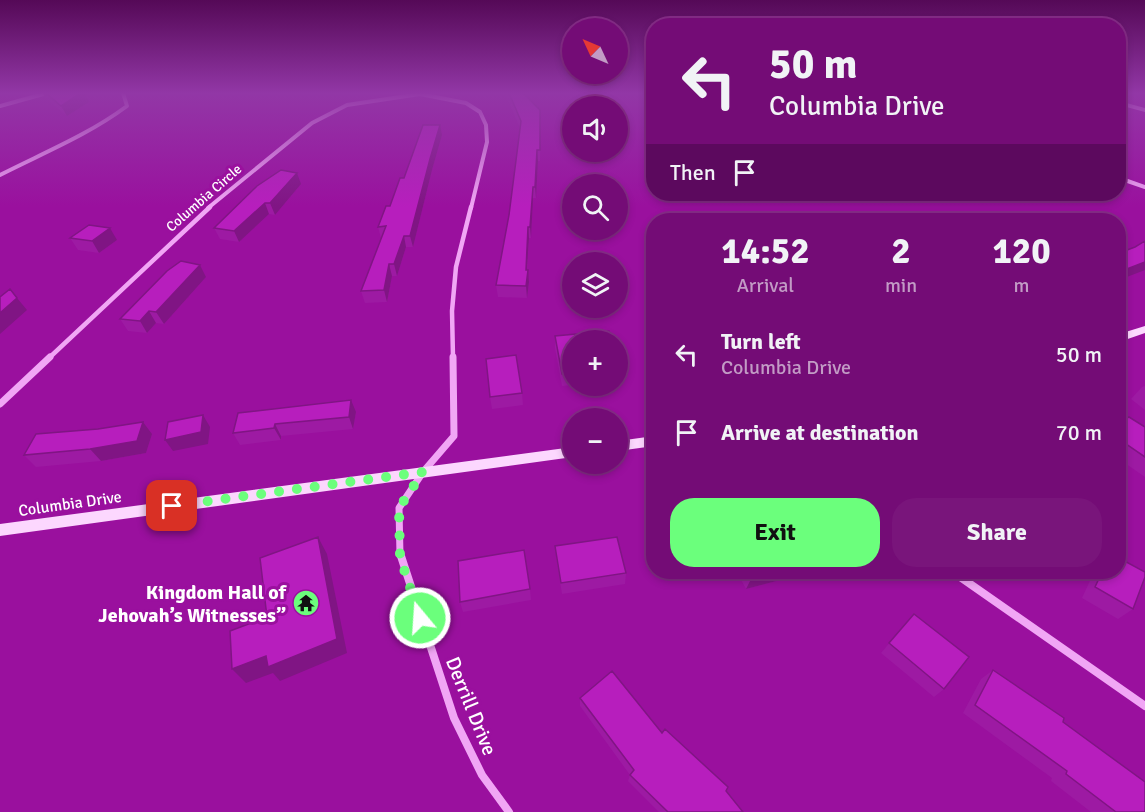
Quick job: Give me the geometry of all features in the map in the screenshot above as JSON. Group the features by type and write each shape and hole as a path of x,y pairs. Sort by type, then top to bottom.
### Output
{"main road":[{"path":"1126,336 1145,329"},
{"path":"628,445 646,442"},
{"name":"Columbia Drive","path":"0,530 562,453"}],"street":[{"path":"0,175 90,131"},
{"name":"Columbia Circle","path":"0,404 219,198 302,131"},
{"name":"Columbia Circle","path":"423,472 454,436 452,311 456,267 487,142 486,131"},
{"path":"1126,180 1145,187"},
{"name":"Derrill Drive","path":"423,472 399,508 400,557 454,718 482,775 509,812"},
{"path":"963,579 1145,706"}],"building":[{"path":"421,131 438,131 410,236 404,236 394,264 389,264 384,290 361,291 386,226 378,227 386,206 390,206 400,178 404,178"},
{"path":"520,131 540,131 540,150 537,150 535,187 533,187 530,227 528,227 526,286 496,285 509,215"},
{"path":"281,170 297,173 270,203 265,203 234,231 214,228 257,186"},
{"path":"89,225 110,228 92,241 70,238"},
{"path":"1145,241 1145,262 1126,269 1126,250"},
{"path":"181,261 200,265 156,312 149,311 140,321 120,319 167,271"},
{"path":"10,289 17,298 0,313 0,297"},
{"path":"562,335 562,374 555,336"},
{"path":"516,355 522,393 490,397 486,359"},
{"path":"351,400 349,417 275,424 274,428 233,433 238,413"},
{"path":"203,415 201,432 165,440 168,422"},
{"path":"1129,417 1145,427 1145,457 1126,444 1126,419"},
{"path":"143,422 137,441 90,449 24,455 36,434 98,429"},
{"name":"Kingdom Hall of Jehovah’s Witnesses”","path":"318,537 337,639 268,667 266,656 232,669 230,631 267,617 260,558"},
{"path":"617,537 626,573 561,583 555,546"},
{"path":"524,550 530,589 460,602 458,561"},
{"path":"1126,562 1145,572 1133,609 1095,587 1099,579 1126,579"},
{"path":"914,614 969,657 944,689 889,643"},
{"path":"993,670 1064,718 1063,722 1145,782 1145,812 1116,812 1066,774 1067,771 975,705"},
{"path":"612,671 662,733 665,729 728,787 726,791 743,812 668,812 630,775 634,770 580,698"}],"place":[{"name":"Kingdom Hall of Jehovah’s Witnesses”","path":"306,603"}],"route":[{"path":"172,506 423,472 399,508 400,557 420,618"}]}
